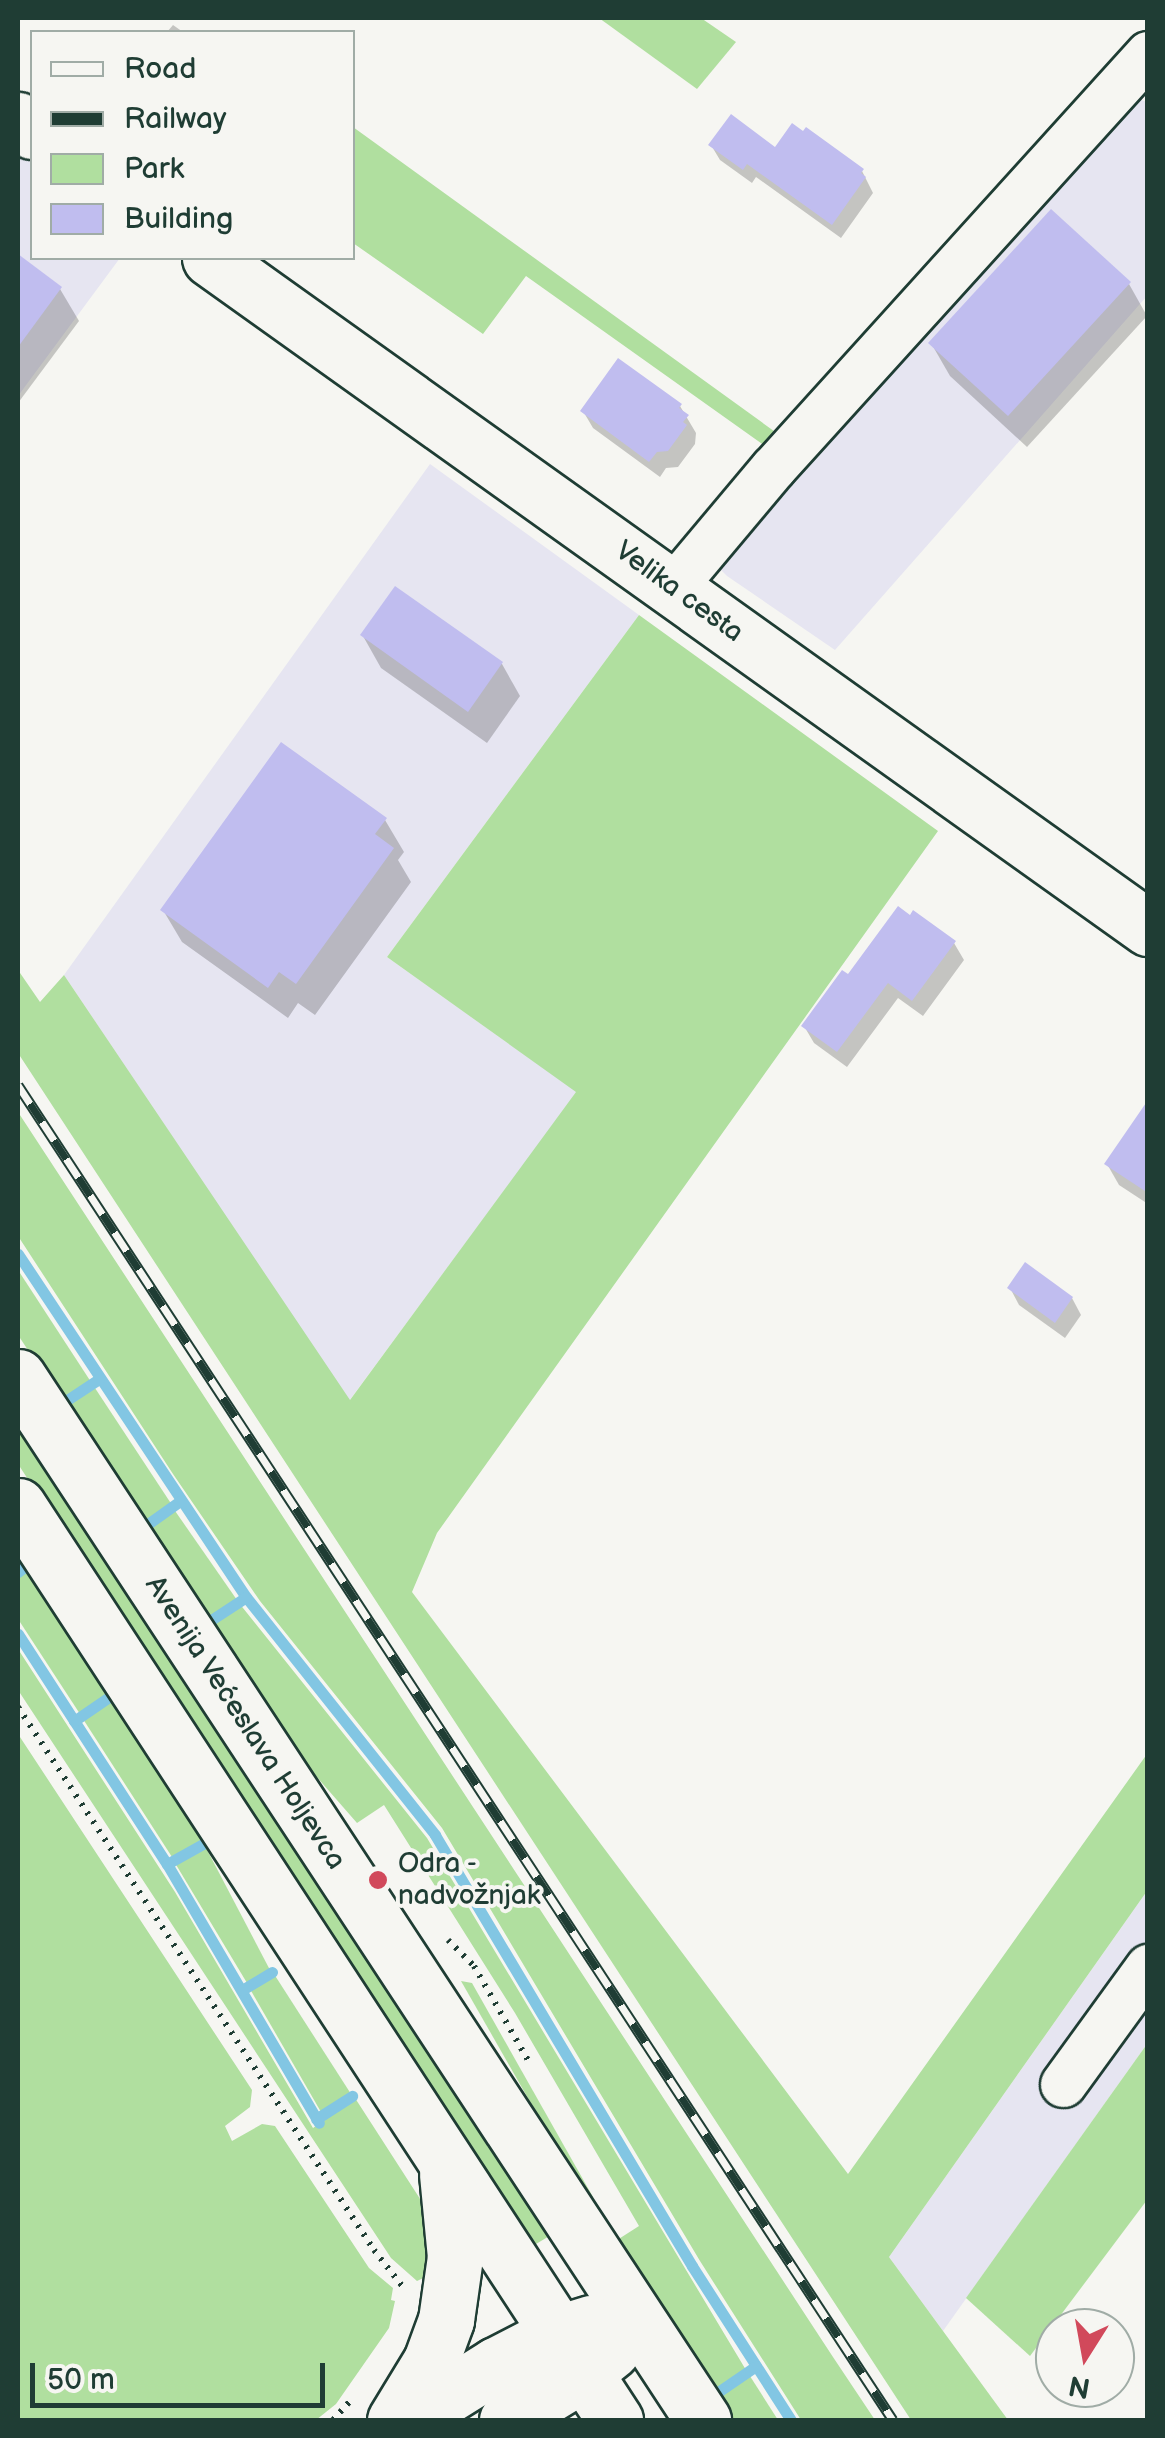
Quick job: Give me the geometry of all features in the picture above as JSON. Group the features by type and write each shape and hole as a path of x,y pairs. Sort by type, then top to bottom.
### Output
{"main road":[{"name":"Velika cesta","path":"213,260 1148,928"},
{"name":"Avenija Većeslava Holjevca","path":"18,1377 703,2420"},
{"path":"18,1506 614,2420"},
{"path":"395,2420 422,2378 446,2320 455,2257 445,2161"},
{"path":"408,2420 496,2365 571,2353 638,2322"},
{"path":"506,2420 571,2353"}],"lane":[{"path":"673,587 773,468 1148,54"},
{"path":"1063,2084 1148,1967"}],"path":[{"path":"18,1707 374,2250 418,2305 446,2320"}],"shaded area":[{"path":"1133,97 1147,102 1147,296 835,650 727,576 718,567 719,556"},
{"path":"18,147 30,156 30,260 119,260 18,396"},
{"path":"430,464 639,615 387,957 577,1092 349,1401 64,975"},
{"path":"1147,1891 1147,2044 943,2331 889,2257"}],"green space":[{"path":"599,18 701,18 736,42 697,89"},
{"path":"355,128 785,439 775,453 526,276 483,334 355,244"},
{"path":"639,615 938,831 437,1533 412,1592 848,2174 1147,1754 1147,1891 889,2257 1008,2420 911,2420 18,1053 18,970 40,1002 64,975 350,1400 576,1092 387,957"},
{"path":"18,1112 875,2420 801,2420 700,2261 442,1828 260,1601 173,1474 18,1236"},
{"path":"18,1270 91,1382 61,1400 18,1335"},
{"path":"93,1385 172,1505 142,1524 66,1405"},
{"path":"18,1422 551,2235 531,2247 18,1464"},
{"path":"173,1508 237,1600 205,1620 147,1528"},
{"path":"27,1568 110,1693 80,1714 18,1619 18,1574"},
{"path":"239,1603 427,1838 746,2370 714,2390 614,2242 639,2226 515,2013 384,1805 357,1823 295,1752 210,1624"},
{"path":"18,1649 175,1892 313,2128 355,2098 424,2205 421,2212 423,2217 428,2215 438,2271 417,2281 391,2258 18,1690"},
{"path":"113,1698 197,1830 201,1842 178,1855 172,1857 83,1719"},
{"path":"18,1734 252,2090 250,2107 225,2126 232,2141 262,2124 275,2126 369,2268 393,2288 391,2300 395,2301 389,2328 336,2404 316,2420 18,2420"},
{"path":"205,1846 270,1970 247,1983 175,1863"},
{"path":"274,1974 351,2094 321,2112 250,1989"},
{"path":"461,1981 472,1983 593,2197 588,2203"},
{"path":"1147,2044 1147,2200 1066,2308 1035,2308 1035,2349 1030,2356 966,2298"},
{"path":"748,2373 778,2420 734,2420 724,2405 720,2394"}],"building":[{"path":"731,114 775,147 792,123 803,131 806,127 864,169 861,173 866,177 832,225 747,164 743,170 708,145"},
{"path":"1051,209 1131,282 1008,416 928,343"},
{"path":"18,254 62,287 18,347"},
{"path":"618,358 682,404 679,408 689,415 683,422 687,425 668,451 657,452 649,462 580,411"},
{"path":"395,586 503,662 468,712 360,635"},
{"path":"281,742 387,818 375,834 394,848 296,984 279,972 268,988 160,910"},
{"path":"898,906 910,915 913,910 956,941 912,1001 888,983 837,1052 801,1026 842,970 848,974"},
{"path":"1148,1100 1148,1193 1104,1164"},
{"path":"1025,1262 1073,1297 1055,1323 1007,1288"}],"waterway":[{"path":"18,1254 246,1597 435,1835 692,2266 791,2420"},
{"path":"64,1402 99,1379"},
{"path":"145,1526 180,1501"},
{"path":"18,1572 27,1565"},
{"path":"208,1622 246,1597"},
{"path":"18,1634 167,1864 319,2123"},
{"path":"74,1721 112,1695"},
{"path":"167,1864 203,1844"},
{"path":"242,1990 272,1972"},
{"path":"316,2119 352,2096"},
{"path":"718,2392 756,2366"}],"railway":[{"path":"18,1085 893,2420"}],"place":[{"name":"Odra - nadvožnjak","path":"378,1880"}]}
